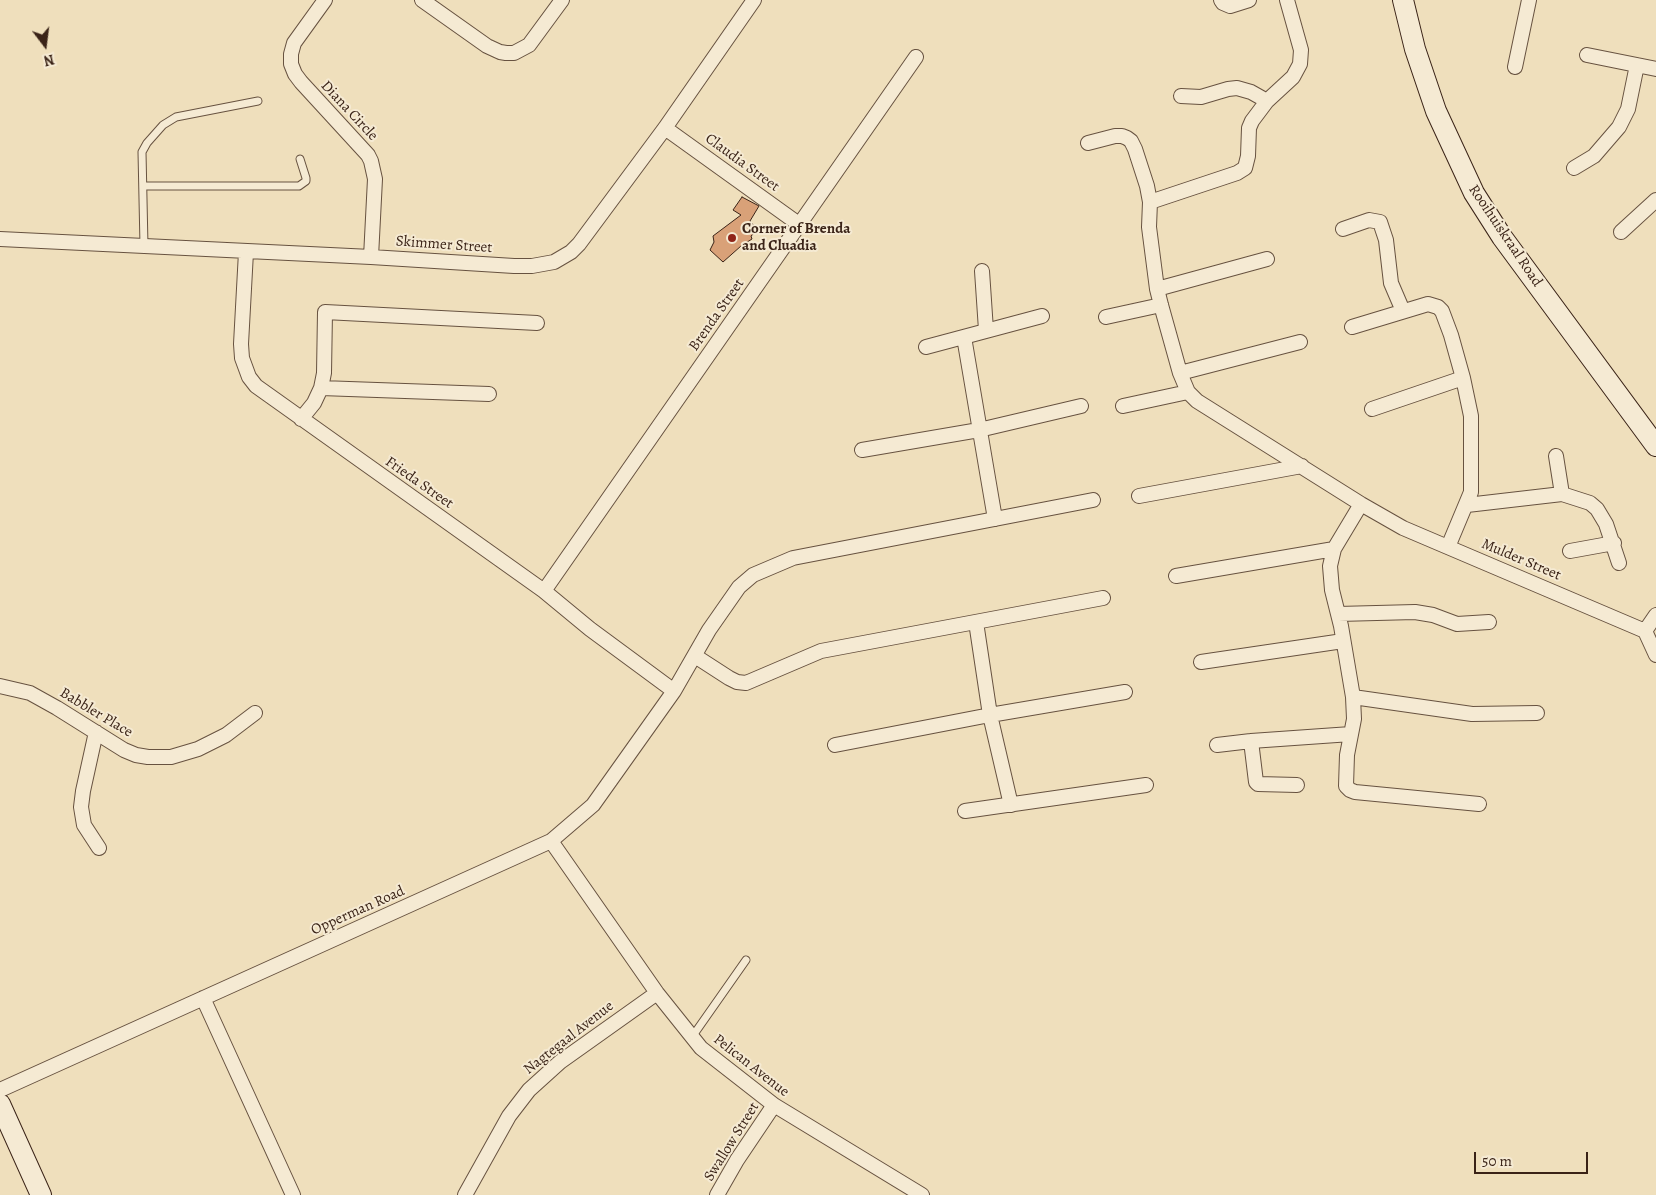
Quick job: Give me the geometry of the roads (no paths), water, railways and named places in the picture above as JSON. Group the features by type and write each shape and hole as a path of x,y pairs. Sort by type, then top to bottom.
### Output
{"main road":[{"name":"Rooihuiskraal Road","path":"1403,0 1415,49 1436,111 1474,193 1502,237 1656,446"},
{"path":"0,1104 41,1195"}],"street":[{"name":"Diana Circle","path":"325,0 294,43 291,64 301,82 368,155 371,161 375,179 371,257"},
{"path":"422,0 487,46 506,53 514,52 529,45 562,0"},
{"name":"Skimmer Street","path":"0,239 514,266 532,266 554,262 571,252 579,244 665,128 754,0"},
{"path":"1221,0 1230,6 1249,0"},
{"path":"1150,202 1237,173 1245,168 1248,156 1249,128 1252,121 1267,101 1293,77 1298,70 1301,59 1301,50 1287,0"},
{"path":"1515,67 1529,0"},
{"path":"1588,55 1656,69"},
{"name":"Brenda Street","path":"544,591 916,56"},
{"path":"1574,168 1594,156 1619,127 1628,109 1638,65"},
{"path":"1180,96 1201,97 1237,88 1251,92 1267,101"},
{"name":"Claudia Street","path":"665,128 800,225"},
{"path":"1088,143 1114,136 1127,138 1131,141 1147,186 1150,202 1149,226 1156,289 1180,372 1188,392 1123,406"},
{"path":"1621,232 1656,200"},
{"path":"1343,230 1369,220 1380,222 1386,240 1392,283 1403,311"},
{"name":"Frieda Street","path":"246,252 241,344 242,358 249,377 256,386 544,591 590,629 674,691"},
{"path":"1156,289 1267,259"},
{"path":"982,271 986,330"},
{"path":"1352,328 1428,304 1438,307 1442,311 1463,378 1471,416 1471,492 1448,547"},
{"path":"1106,317 1160,305"},
{"path":"301,419 314,403 321,388 324,373 325,312 537,323"},
{"path":"926,347 1042,316"},
{"path":"964,336 994,519"},
{"path":"1180,372 1300,342"},
{"path":"1372,409 1463,378"},
{"path":"321,388 489,394"},
{"name":"Mulder Street","path":"1188,392 1201,404 1361,504 1403,528 1645,631"},
{"path":"862,450 978,430 1081,406"},
{"path":"1556,456 1562,494"},
{"path":"1139,496 1302,466"},
{"path":"1467,505 1562,494 1590,503 1597,509 1606,524 1620,563"},
{"name":"Opperman Road","path":"0,1090 551,842 594,806 674,691 709,630 739,587 747,579 794,558 1093,500"},
{"path":"1361,504 1334,549 1330,566 1332,590 1353,698 1354,719 1350,734 1345,782 1350,790 1366,794 1479,804"},
{"path":"1570,551 1614,543"},
{"path":"1176,576 1334,549"},
{"path":"694,656 729,678 737,682 746,683 821,651 1103,598"},
{"path":"1338,614 1415,612 1433,614 1457,624 1489,622"},
{"path":"1656,615 1645,631 1656,655"},
{"path":"976,622 990,715 1011,805"},
{"path":"1201,662 1343,641"},
{"name":"Babbler Place","path":"0,686 30,693 124,750 148,757 171,757 198,749 215,741 255,713"},
{"path":"835,745 990,715 1125,692"},
{"path":"1353,698 1472,714 1537,713"},
{"path":"96,732 81,807 84,825 99,848"},
{"path":"1217,745 1350,734"},
{"path":"1251,741 1256,782 1258,784 1297,786"},
{"path":"965,811 1146,785"},
{"name":"Pelican Avenue","path":"551,842 657,994 700,1048 774,1106 922,1195"},
{"name":"Nagtegaal Avenue","path":"464,1195 510,1116 529,1090 560,1062 657,994"},
{"path":"203,998 293,1195"},
{"name":"Swallow Street","path":"717,1195 737,1160 774,1106"}],"lane":[{"path":"144,246 142,152 147,143 163,125 176,116 258,101"},
{"path":"143,186 299,186 306,181 300,159"},
{"path":"692,1037 746,960"}],"place":[{"name":"Corner of Brenda and Cluadia","path":"732,238"}]}
